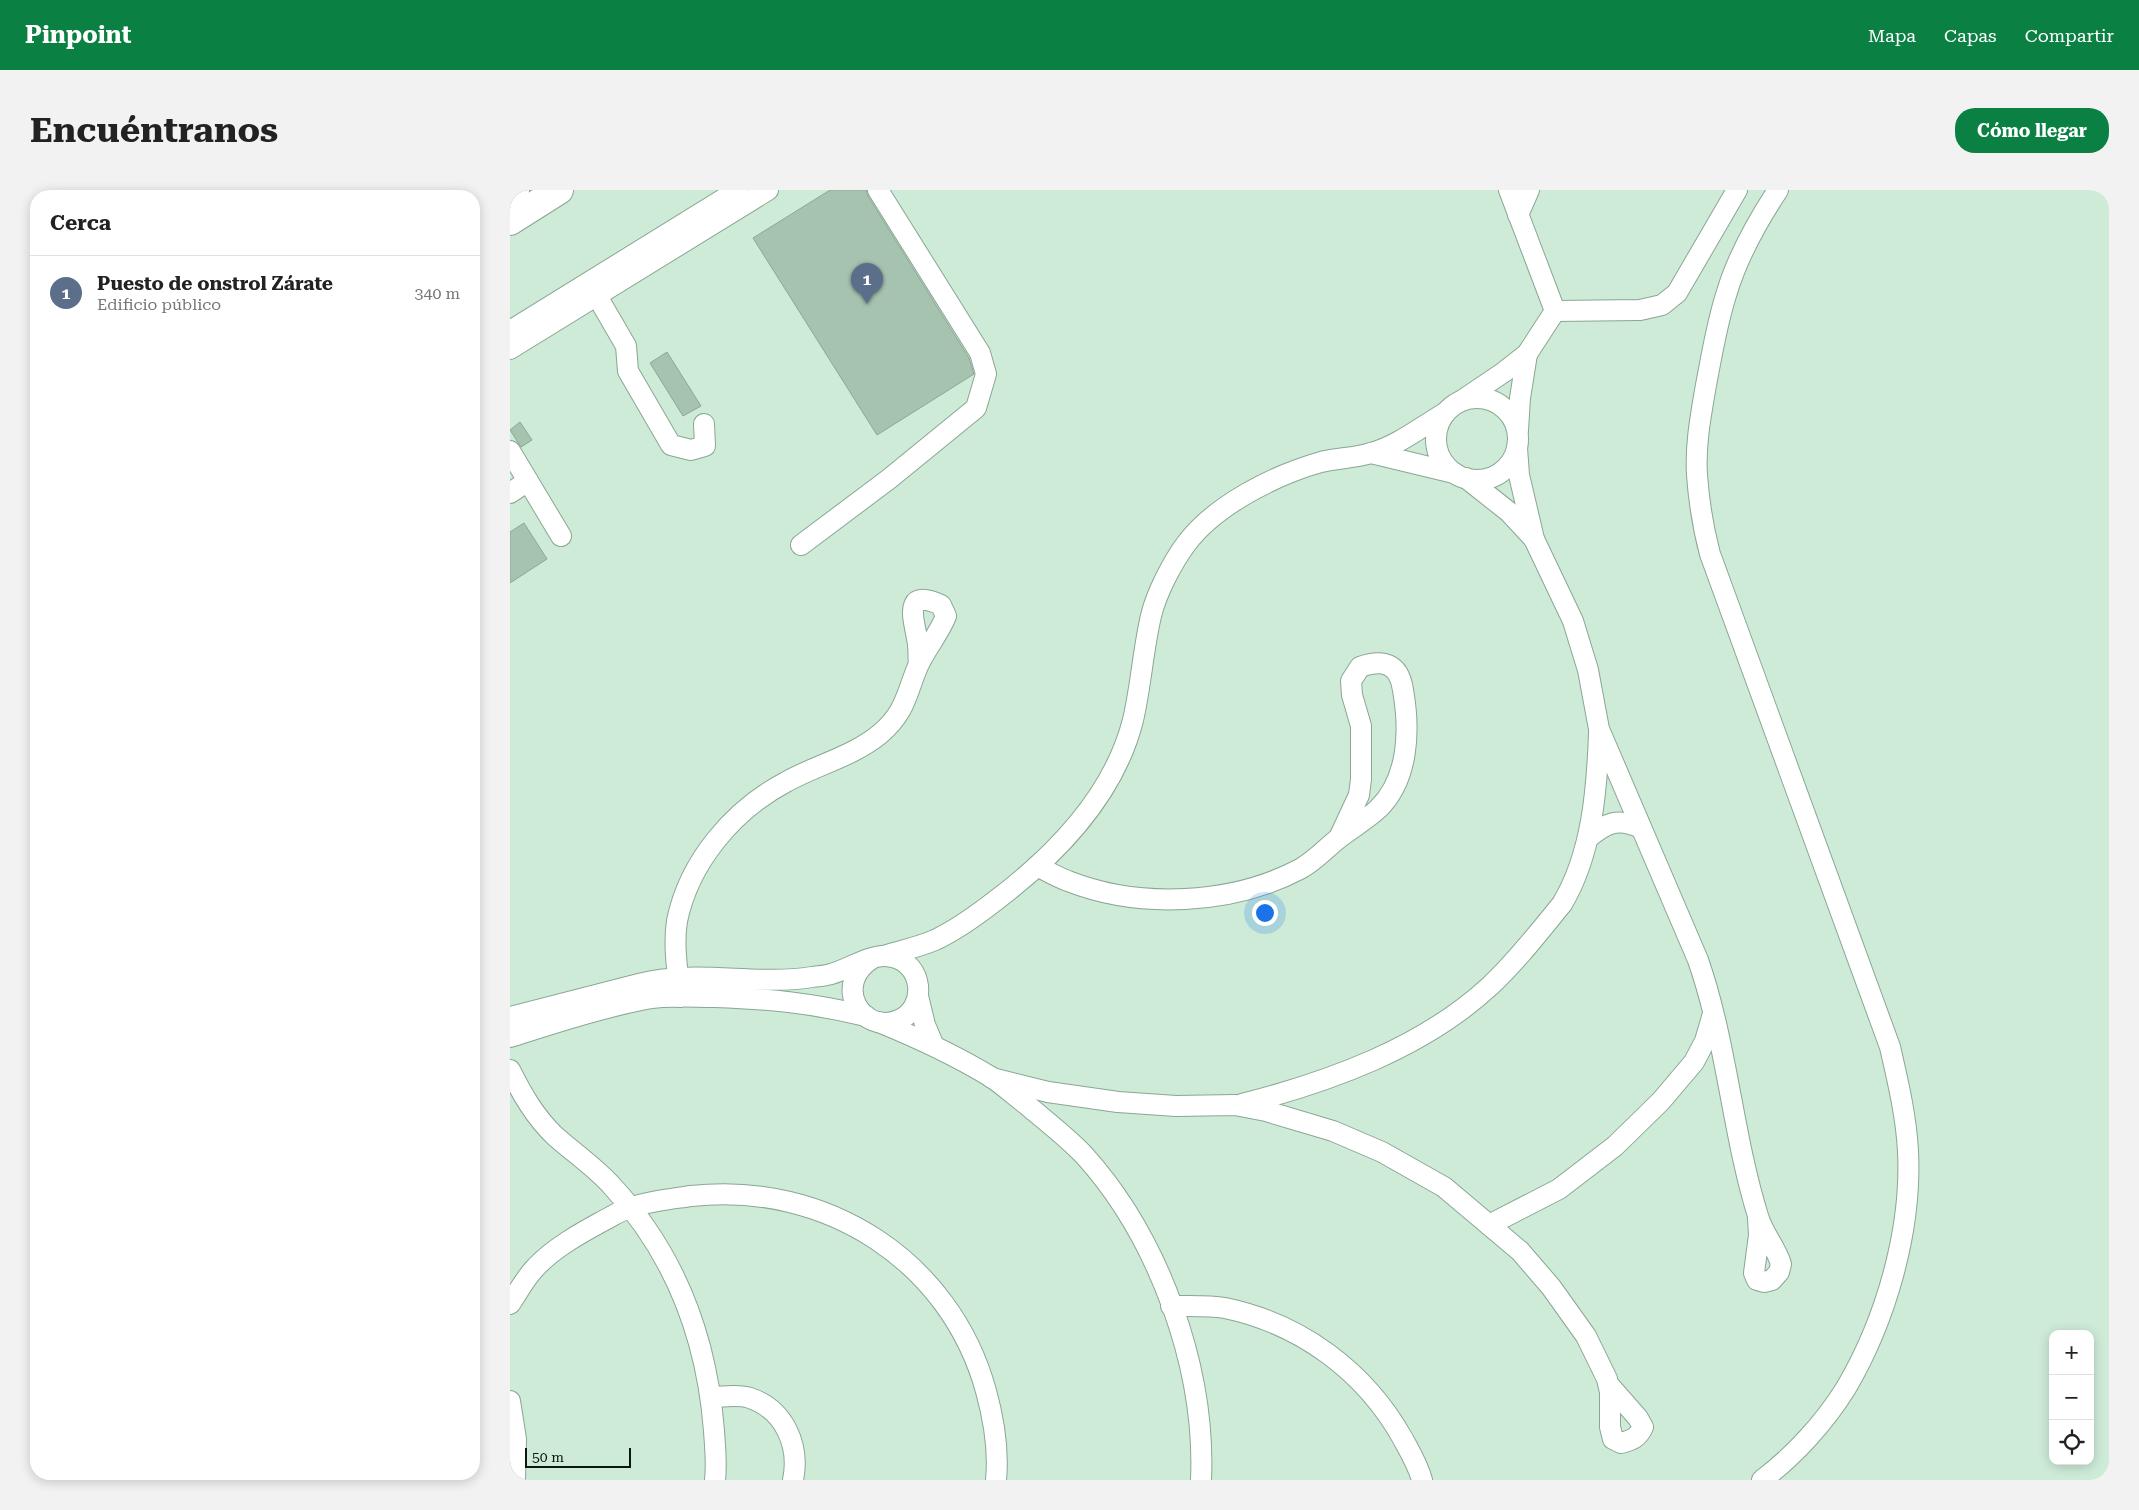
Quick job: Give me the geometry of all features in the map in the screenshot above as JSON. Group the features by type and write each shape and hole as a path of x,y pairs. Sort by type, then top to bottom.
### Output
{"highway":[{"path":"510,193 515,190"},
{"path":"510,221 559,190"}],"street":[{"path":"510,349 592,288 738,190"},
{"path":"510,331 592,288 768,190"},
{"path":"801,545 889,479 976,408 986,374 980,353 878,190"},
{"path":"1509,190 1555,311"},
{"path":"1518,214 1529,190"},
{"path":"1555,311 1640,310 1662,305 1677,294 1737,190"},
{"path":"1762,1480 1776,1469 1819,1425 1846,1388 1873,1334 1891,1286 1902,1233 1907,1200 1908,1153 1904,1106 1890,1047 1710,554 1702,524 1697,474 1698,427 1712,351 1727,292 1744,248 1778,190"},
{"path":"592,288 626,346 628,371 671,445 691,450 705,446 704,424"},
{"path":"510,1037 593,1011 647,999 679,987 802,979 830,974 935,940 978,914 1037,866 1063,842 1081,820 1112,772 1128,736 1133,719 1152,613 1172,568 1186,544 1200,528 1250,492 1280,477 1321,462 1371,453 1400,440 1444,413 1527,354 1555,311"},
{"path":"1371,453 1479,480 1492,477 1504,470 1512,460 1517,443 1520,398 1527,354"},
{"path":"1461,401 1480,398 1499,404 1509,412 1515,424 1519,475 1534,539 1573,621 1588,670 1599,729 1698,960 1709,993 1736,1130 1758,1218"},
{"path":"1444,413 1436,433 1436,444 1439,455 1445,465 1509,512 1534,539"},
{"path":"510,451 562,536"},
{"path":"510,493 528,481"},
{"path":"1037,866 1067,881 1118,894 1175,898 1205,897 1238,892 1276,880 1302,868 1380,807 1395,784 1406,747 1406,708 1402,682 1394,669 1376,662 1360,667 1352,681 1352,695 1361,726 1361,779 1359,795 1339,838"},
{"path":"679,987 676,944 677,922 686,894 701,863 716,841 733,820 755,800 786,782 837,759 879,735 889,725 907,699 919,664"},
{"path":"992,1078 1048,1092 1118,1102 1176,1106 1235,1105 1287,1091 1334,1075 1389,1052 1451,1018 1490,986 1562,904 1572,889 1588,838 1597,771 1599,729"},
{"path":"1588,838 1600,828 1613,822 1630,822 1641,828"},
{"path":"934,1044 925,1025 918,991 916,976 911,967 893,957 878,957 864,963 857,971 852,990 858,1009 872,1019 899,1020 908,1014 914,1006 918,991 927,952 935,940"},
{"path":"510,1016 650,981 679,987 827,1007 872,1019 934,1044 992,1078 1038,1114 1084,1156 1113,1194 1139,1234 1157,1269 1172,1306 1185,1348 1200,1429 1201,1480"},
{"path":"1489,1226 1558,1189 1615,1146 1661,1101 1694,1062 1706,1041 1713,1014"},
{"path":"1694,1062 1724,1067"},
{"path":"510,1070 518,1088 540,1120 555,1136 593,1167 630,1207 663,1255 679,1286 695,1326 704,1356 711,1397 715,1480"},
{"path":"1286,1117 1284,1102 1287,1091"},
{"path":"1038,1114 1048,1092"},
{"path":"1235,1105 1333,1131 1382,1152 1444,1187 1520,1251 1551,1287 1586,1336 1609,1385"},
{"path":"510,1304 536,1267 551,1254 578,1234 630,1207 716,1193 748,1194 816,1210 850,1223 886,1245 914,1268 945,1305 966,1339 980,1372 996,1438 996,1480"},
{"path":"1172,1306 1223,1308 1260,1318 1297,1333 1327,1352 1354,1373 1389,1417 1412,1455 1422,1480"},
{"path":"711,1397 749,1398 766,1407 777,1416 788,1430 793,1445 793,1480"},
{"path":"510,1401 516,1439 515,1480"}],"building":[{"path":"830,190 866,190 969,358 974,374 877,435 753,238"},
{"path":"667,352 701,406 683,416 650,363"},
{"path":"520,422 532,440 521,447 510,430"},
{"path":"524,523 547,559 510,583 510,532"}],"place":[{"name":"Puesto de onstrol Zárate","path":"867,304"}]}
